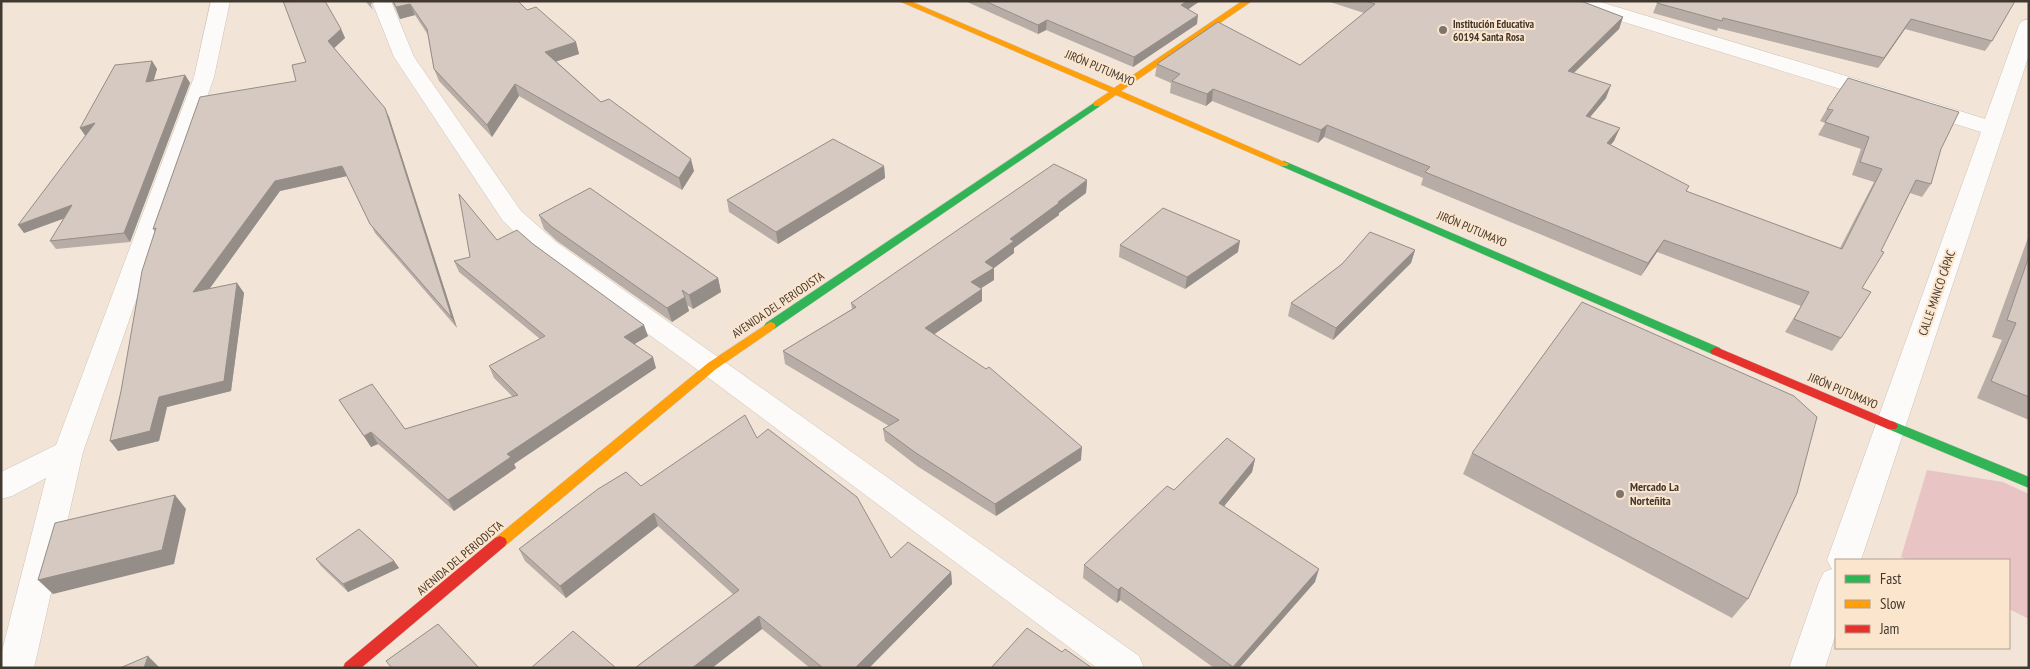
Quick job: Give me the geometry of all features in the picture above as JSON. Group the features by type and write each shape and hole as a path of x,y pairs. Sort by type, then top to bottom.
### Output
{"street":[{"path":"16,668 68,452 204,77 222,1"},
{"name":"JIRÓN PUTUMAYO","path":"903,1 1119,91 1890,426 2029,483"},
{"name":"AVENIDA DEL PERIODISTA","path":"351,667 712,366 1119,91 1248,1"},
{"path":"1576,1 1994,129"},
{"path":"383,4 404,57 512,216 547,248 1126,668"},
{"name":"CALLE MANCO CÁPAC","path":"1844,559 2029,25"},
{"path":"1,487 68,452"},
{"path":"1806,668 1835,585"}],"shaded area":[{"path":"1927,470 2003,482 2029,494 2029,619 2010,610 2010,559 1906,559 1901,557"}],"building":[{"path":"283,1 325,1 341,29 328,41 385,108 452,318 370,224 342,166 275,181 193,292 237,283 224,381 159,397 150,431 110,441 121,391 142,271 156,228 153,229 200,97 296,81 292,65 306,62"},
{"path":"393,1 518,1 527,10 536,7 576,42 545,52 601,102 609,99 691,159 679,178 515,84 487,125 434,69 427,29 410,4 396,7"},
{"path":"985,1 1187,1 1181,5 1198,15 1134,57 1047,20 1038,25"},
{"path":"1366,1 1581,1 1623,17 1568,71 1611,85 1586,116 1620,128 1607,143 1689,186 1686,191 1842,249 1882,169 1860,162 1869,137 1825,122 1833,110 1827,109 1848,78 1959,112 1941,149 1931,184 1916,180 1881,251 1884,252 1862,288 1871,292 1841,338 1794,319 1809,292 1664,240 1648,263 1425,172 1430,167 1327,125 1321,130 1213,89 1207,94 1172,81 1180,74 1157,64 1218,22 1300,65 1375,4"},
{"path":"1658,1 2015,1 1992,41 1911,19 1884,58 1723,18 1722,21 1657,3"},
{"path":"152,61 146,82 185,75 124,233 50,241 72,205 18,225 95,123 80,128 115,65"},
{"path":"833,139 884,166 776,232 727,200"},
{"path":"1054,164 1087,180 1010,239 1014,241 985,262 994,268 971,282 982,289 925,328 986,369 989,367 1082,447 995,504 916,453 883,429 899,420 783,351 856,307 851,303"},
{"path":"590,188 718,278 689,295 682,290 685,297 667,308 552,227 539,215"},
{"path":"459,194 497,240 517,230 533,244 644,325 624,337 653,357 507,454 511,457 448,500 371,432 364,436 339,400 372,384 405,429 518,395 489,366 545,336 454,261 470,257"},
{"path":"1163,208 1240,241 1187,277 1120,245"},
{"path":"1370,232 1415,250 1336,328 1291,303 1342,264"},
{"path":"2029,256 2029,397 1991,381 2016,323 2007,320"},
{"path":"1582,302 1794,396 1817,417 1797,493 1748,599 1472,453"},
{"path":"745,415 757,438 768,429 857,497 891,558 908,542 951,572 855,668 823,668 759,616 692,668 635,668 739,590 654,513 560,586 519,549 598,489 626,472 641,486"},
{"path":"1227,438 1255,459 1219,503 1319,569 1233,667 1121,587 1118,590 1084,565 1167,486 1174,490"},
{"path":"175,495 162,550 38,580 55,523"},
{"path":"359,529 394,561 343,584 316,559"},
{"path":"438,624 479,668 392,668 386,661"},
{"path":"1027,628 1062,652 1065,649 1092,668 991,668"},
{"path":"573,631 616,668 531,668"},
{"path":"148,656 144,668 120,668"}],"traffic: fast":[{"path":"770,326 1097,104"},
{"path":"1284,164 1716,351"},
{"path":"1892,426 2029,483"}],"traffic: slow":[{"path":"903,1 1284,164"},
{"path":"1097,104 1248,1"},
{"path":"500,542 712,366 770,326"}],"traffic: jam":[{"path":"1716,351 1892,426"},
{"path":"350,668 500,542"}],"place":[{"name":"Institución Educativa 60194 Santa Rosa","path":"1443,30"},
{"name":"Mercado La Norteñita","path":"1620,494"}]}
